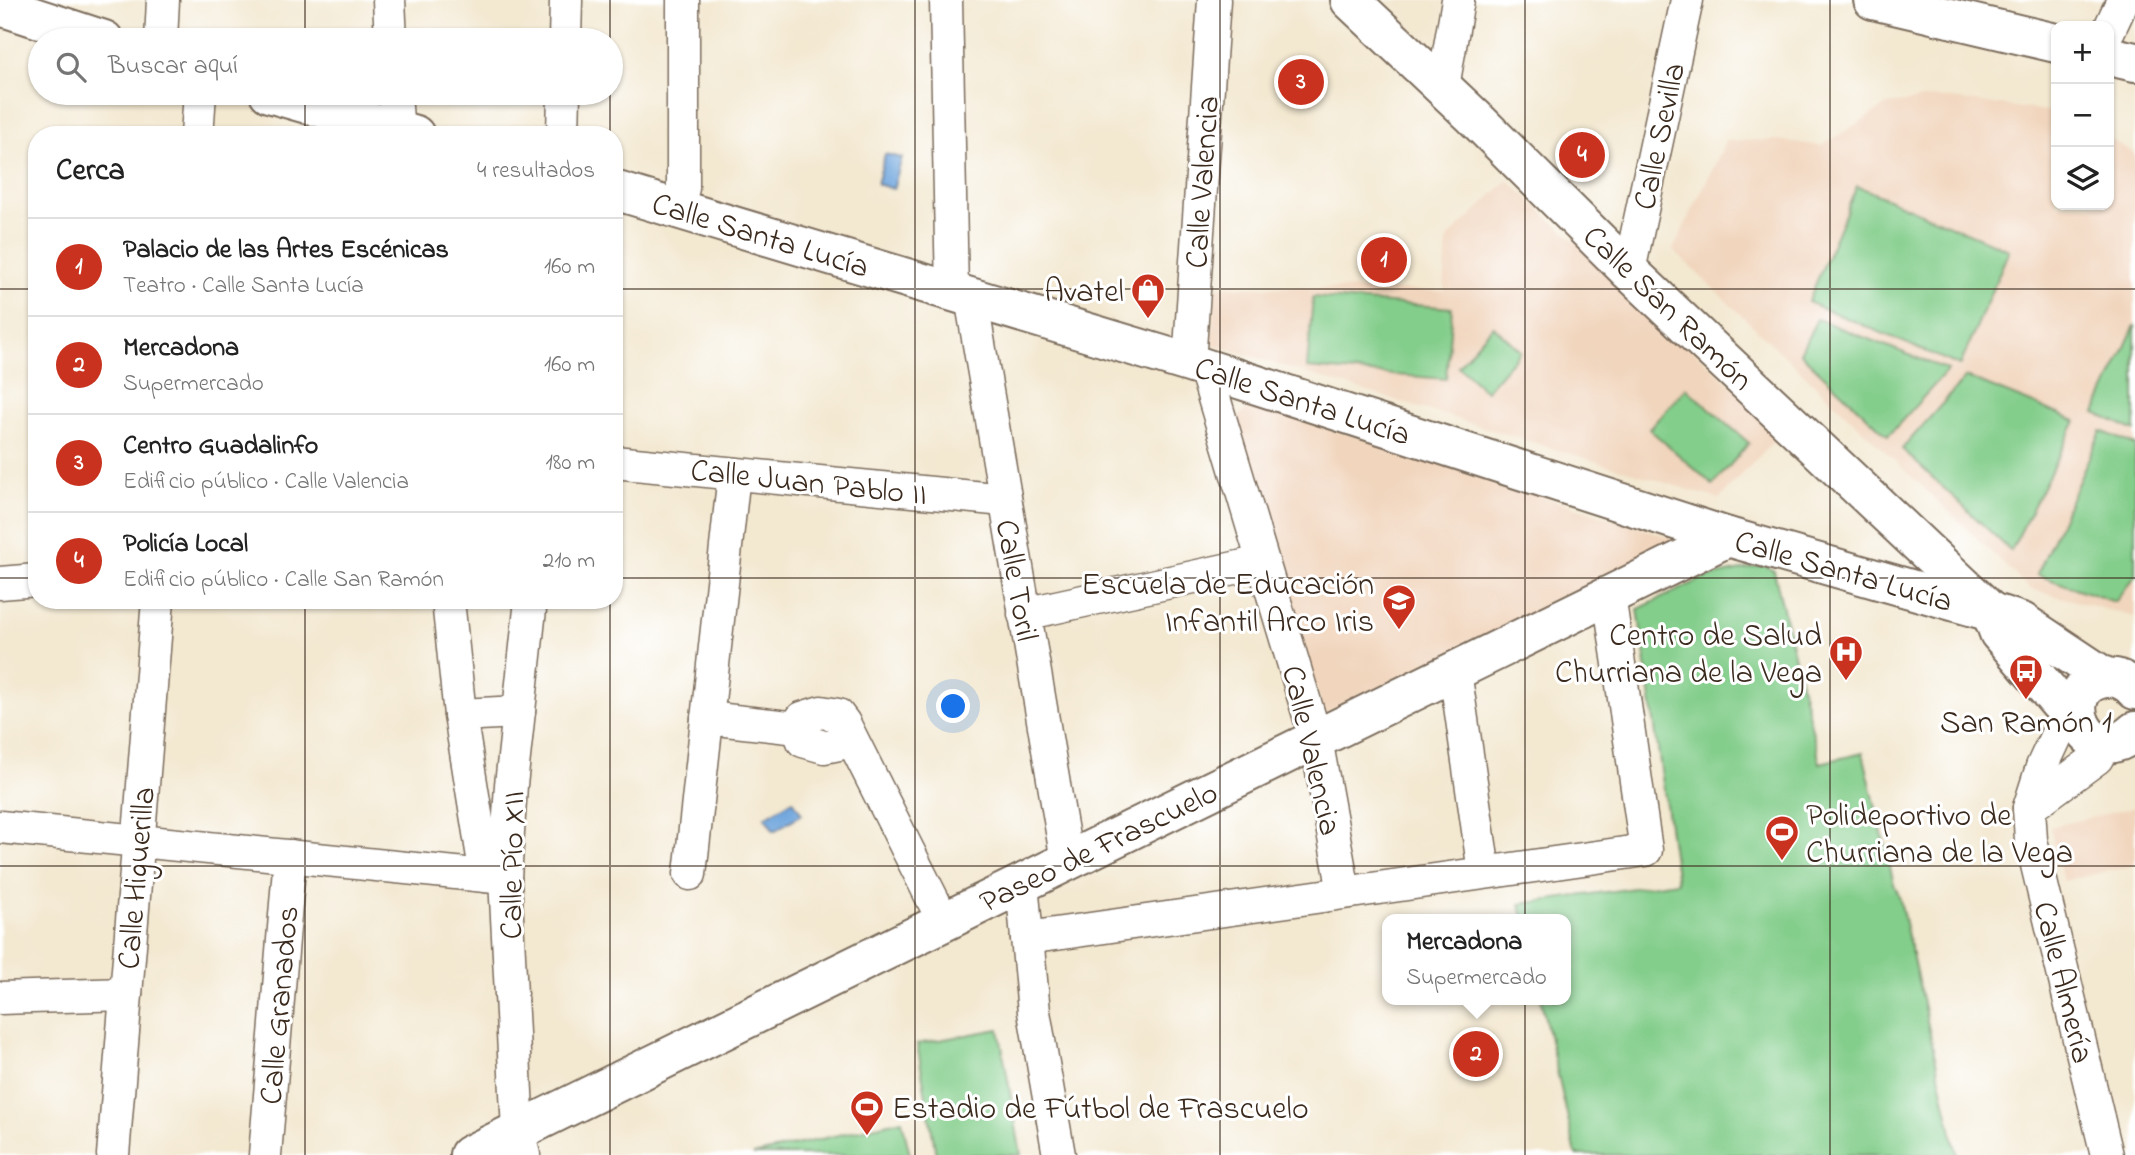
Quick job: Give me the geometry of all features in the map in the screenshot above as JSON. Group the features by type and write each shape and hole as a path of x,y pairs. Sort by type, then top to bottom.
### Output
{"street":[{"path":"162,28 163,0"},
{"path":"389,0 390,28"},
{"path":"565,28 566,0"},
{"path":"677,209 683,188 683,0"},
{"name":"Calle Toril","path":"946,0 962,295 1004,500 1067,861"},
{"name":"Calle Valencia","path":"1214,0 1197,366 1262,562 1316,739 1344,892"},
{"name":"Calle San Ramón","path":"1350,0 1443,87 1629,271 1991,612 2022,622 2122,678"},
{"path":"1443,87 1458,0"},
{"name":"Calle Sevilla","path":"1629,271 1687,0"},
{"path":"1873,0 2051,42"},
{"path":"2113,21 2123,0"},
{"path":"0,6 67,28"},
{"path":"2114,57 2135,62"},
{"path":"198,126 199,105"},
{"path":"322,105 401,123"},
{"path":"563,126 564,105"},
{"name":"Calle Santa Lucía","path":"623,193 1197,366 1728,537 1991,612"},
{"name":"Calle Juan Pablo II","path":"623,463 1004,500"},
{"path":"690,874 734,474"},
{"name":"Paseo de Frascuelo","path":"469,1155 521,1143 944,922 1728,537"},
{"path":"1024,614 1262,562"},
{"path":"0,583 28,581"},
{"path":"1027,937 1646,850 1609,595"},
{"name":"Calle Higuerilla","path":"113,1155 157,609"},
{"path":"0,827 495,877 460,715 449,609"},
{"name":"Calle Pío XII","path":"521,1143 495,877 511,785 530,609"},
{"name":"Calle San Ramón","path":"1991,612 1999,633 2059,703 2106,736"},
{"path":"1455,671 1484,872"},
{"path":"2029,808 2097,758 2106,736 2078,701 2084,690 2094,682 2122,678"},
{"path":"460,715 519,712"},
{"path":"707,718 798,728 802,718 821,712 838,715 944,922"},
{"name":"Calle Almería","path":"2106,736 2059,730 2042,766 2029,808 2031,840 2107,1155"},
{"name":"Calle Granados","path":"265,1155 290,856"},
{"path":"1022,884 1034,1012 1059,1155"},
{"path":"0,998 126,994"}],"shaded area":[{"path":"1935,97 2051,111 2051,210 2114,210 2114,141 2135,154 2135,617 2030,589 1673,250 1726,141 1777,140 1821,146 1887,105"},
{"path":"1508,180 1782,432 1719,499 1211,344 1215,286 1444,291 1447,239"},
{"name":"Escuela de Educación Infantil Arco Iris","path":"1252,403 1672,538 1674,547 1324,714 1233,422"},
{"path":"2135,807 2135,865 2063,881 2050,827"}],"green space":[{"path":"1857,186 2009,250 1960,366 1808,302"},
{"path":"1313,297 1452,308 1446,379 1307,368"},
{"path":"1817,319 1948,370 1888,436 1800,353"},
{"path":"2135,325 2135,431 2095,413"},
{"path":"1493,326 1521,351 1486,391 1458,366"},
{"path":"1966,377 2076,421 2011,551 1902,449"},
{"path":"1686,388 1749,443 1713,485 1649,429"},
{"path":"2101,431 2135,445 2135,576 2115,602 2037,575"},
{"name":"Polideportivo de Churriana de la Vega","path":"1764,565 1774,571 1820,763 1863,753 1899,896 1957,1155 1576,1155 1542,1005 1571,1005 1571,914 1522,914 1520,904 1677,882 1638,609 1704,578"},
{"path":"999,1029 1021,1155 936,1155 917,1044"},
{"name":"Estadio de Fútbol de Frascuelo","path":"902,1120 910,1155 753,1155"}],"water":[{"path":"885,154 902,158 893,189 877,184"},
{"path":"793,800 802,814 774,831 765,817"}],"place":[{"name":"Centro Guadalinfo","path":"1301,82"},
{"name":"Policía Local","path":"1582,155"},
{"name":"Palacio de las Artes Escénicas","path":"1384,260"},
{"name":"Avatel","path":"1148,320"},
{"name":"Escuela de Educación Infantil Arco Iris","path":"1399,631"},
{"name":"Centro de Salud Churriana de la Vega","path":"1846,682"},
{"name":"San Ramón 1","path":"2026,701"},
{"name":"Polideportivo de Churriana de la Vega","path":"1782,862"},
{"name":"Mercadona","path":"1476,1054"},
{"name":"Estadio de Fútbol de Frascuelo","path":"867,1137"}]}
